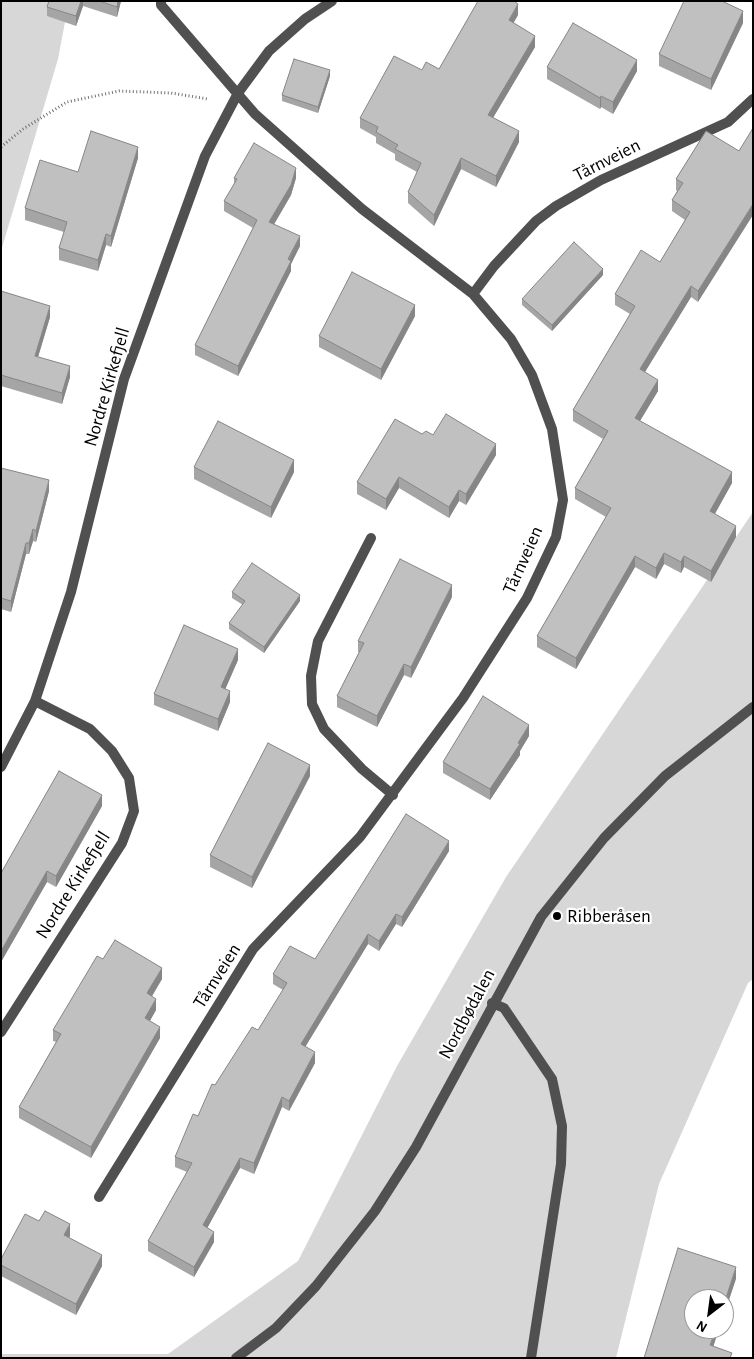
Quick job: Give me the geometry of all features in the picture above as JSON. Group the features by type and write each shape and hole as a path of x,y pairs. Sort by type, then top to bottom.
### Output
{"street":[{"path":"161,1 161,5 238,93"},
{"name":"Nordre Kirkefjell","path":"1,767 35,701 71,592 124,379 205,156 238,93 269,51 305,19 332,1"},
{"name":"Tårnveien","path":"99,1197 253,949 360,837 463,698 527,598 556,537 563,500 552,429 532,375 511,339 473,294 362,209 255,114 238,93"},
{"name":"Tårnveien","path":"473,294 494,266 536,221 556,206 601,180 728,122 753,99"},
{"path":"371,538 318,641 311,676 312,704 324,728 362,769 392,795"},
{"name":"Nordre Kirkefjell","path":"1,1032 122,843 134,812 129,778 112,751 90,729 35,701"},
{"name":"Nordbødalen","path":"236,1358 276,1328 316,1286 374,1211 416,1147 492,1003 541,917 604,838 665,776 753,707"},
{"path":"492,1003 504,1008 552,1079 562,1126 561,1164 531,1358"}],"path":[{"path":"1,147 23,129 67,102 119,91 171,93 215,100 238,93"}],"shaded area":[{"path":"1,1 69,1 58,59 1,251"},
{"path":"753,512 753,979 748,983 659,1184 616,1358 1,1358 1,1354 168,1354 298,1261 397,1066 506,877"}],"building":[{"path":"49,1 81,1 76,16 47,7"},
{"path":"99,1 118,1 117,7"},
{"path":"478,1 514,1 518,4 509,20 535,36 488,115 519,131 496,176 461,158 434,215 408,192 421,163 395,149 398,145 376,132 378,127 360,118 394,56 422,70 426,62 439,69"},
{"path":"684,1 722,1 743,11 711,79 659,54"},
{"path":"573,23 637,60 613,102 601,96 600,98 547,67"},
{"path":"294,59 330,70 318,107 282,95"},
{"path":"753,128 753,204 698,291 691,286 640,369 658,380 635,418 732,472 710,511 736,526 711,571 684,556 681,562 664,553 656,568 635,556 576,658 537,636 611,508 575,488 608,431 573,410 635,306 615,294 641,250 660,262 690,212 672,200 683,183 676,179 706,131 739,151"},
{"path":"91,131 138,147 111,236 106,234 98,260 59,248 67,222 25,208 40,160 78,172"},
{"path":"254,143 296,168 291,185 269,222 300,236 288,259 291,261 238,366 195,345 257,220 224,201 237,179 234,178"},
{"path":"574,242 603,269 552,325 522,299"},
{"path":"352,272 415,305 381,369 319,336"},
{"path":"1,291 50,306 35,356 70,366 62,393 1,375"},
{"path":"446,414 496,444 466,494 459,490 449,507 399,477 386,499 357,482 395,419 422,434 426,431 433,435"},
{"path":"218,421 294,460 271,507 194,467"},
{"path":"1,468 49,480 36,531 33,529 29,543 26,543 11,601 1,598"},
{"path":"400,559 452,585 411,667 404,664 377,716 337,696 364,643 358,641"},
{"path":"252,563 300,595 264,647 229,623 245,601 232,592"},
{"path":"184,625 238,649 221,687 230,691 218,719 154,694"},
{"path":"483,696 529,725 518,743 520,744 490,789 443,762"},
{"path":"268,743 310,765 252,877 210,855"},
{"path":"59,771 102,795 56,876 47,871 1,951 1,873"},
{"path":"406,814 449,841 402,917 396,914 379,941 368,934 301,1044 315,1052 289,1101 282,1097 254,1163 240,1158 203,1225 214,1232 194,1267 148,1241 192,1163 175,1157 193,1114 198,1116 212,1084 215,1085 252,1027 258,1030 287,983 273,974 290,946 315,959"},
{"path":"115,940 162,968 147,993 156,999 145,1018 160,1027 91,1147 19,1107 61,1034 53,1030 97,956 103,959"},
{"path":"45,1211 70,1224 64,1235 102,1255 76,1304 1,1265 1,1259 25,1214 39,1221"},
{"path":"678,1248 736,1267 729,1289 684,1289 684,1339 712,1339 710,1345 732,1353 730,1358 644,1358"}],"place":[{"name":"Ribberåsen","path":"557,916"}]}
